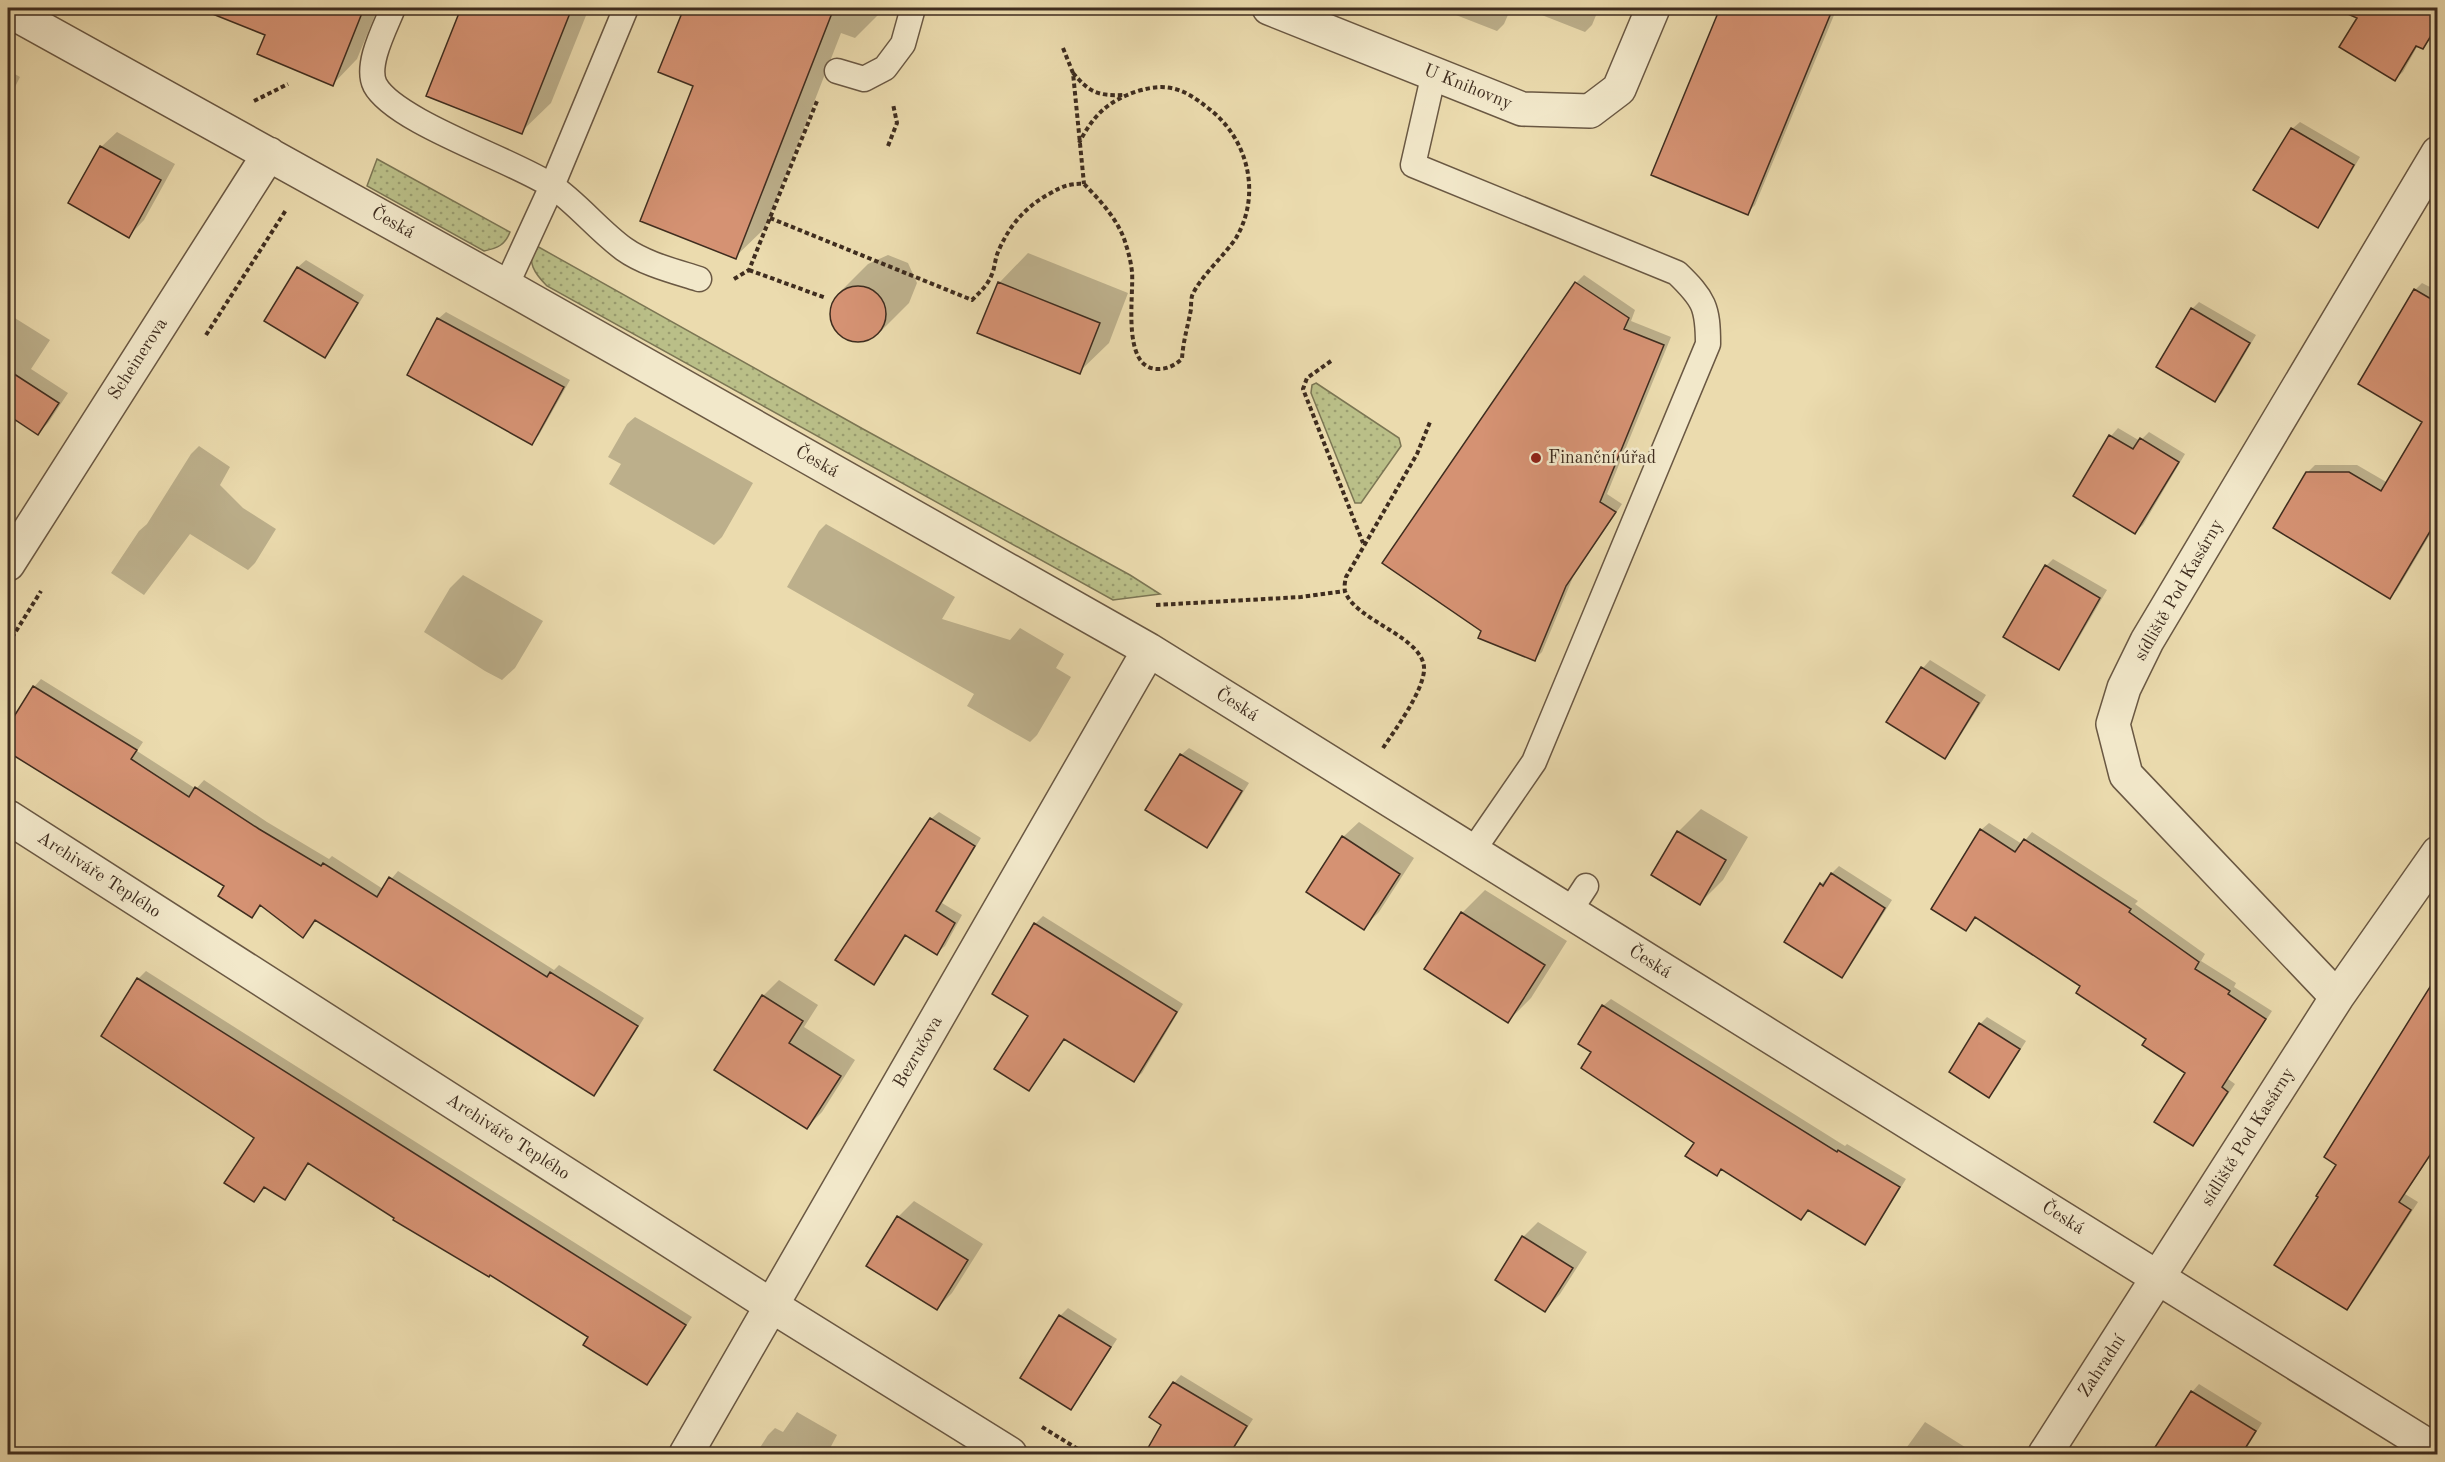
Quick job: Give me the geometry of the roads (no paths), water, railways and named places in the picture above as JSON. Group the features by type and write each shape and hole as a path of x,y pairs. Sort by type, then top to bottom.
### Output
{"street":[{"name":"U Knihovny","path":"1269,8 1313,16 1434,73 1522,109 1590,111 1619,88 1653,8"},
{"name":"Česká","path":"8,10 506,286 1149,650 1472,852 1577,899 2159,1277 2438,1452"},
{"name":"sídliště Pod Kasárny","path":"2337,997 2126,775 2113,724 2124,688 2147,641 2438,153"},
{"name":"Scheinerova","path":"8,564 269,154"},
{"name":"Bezručova","path":"686,1455 1149,650"},
{"name":"Archiváře Teplého","path":"8,817 772,1306 1010,1455"},
{"name":"sídliště Pod Kasárny","path":"2159,1277 2337,997 2438,853"},
{"name":"Zahradní","path":"2045,1455 2159,1277"}],"lane":[{"path":"393,8 371,65 375,85 391,102 423,122 552,186 625,250 664,268 699,279"},
{"path":"506,286 552,186 626,8"},
{"path":"837,71 864,79 885,68 903,44 913,8"},
{"path":"1434,73 1413,165 1677,273 1699,294 1708,318 1708,344 1534,762 1472,852"}],"place":[{"name":"Finanční úřad","path":"1536,458"}]}
